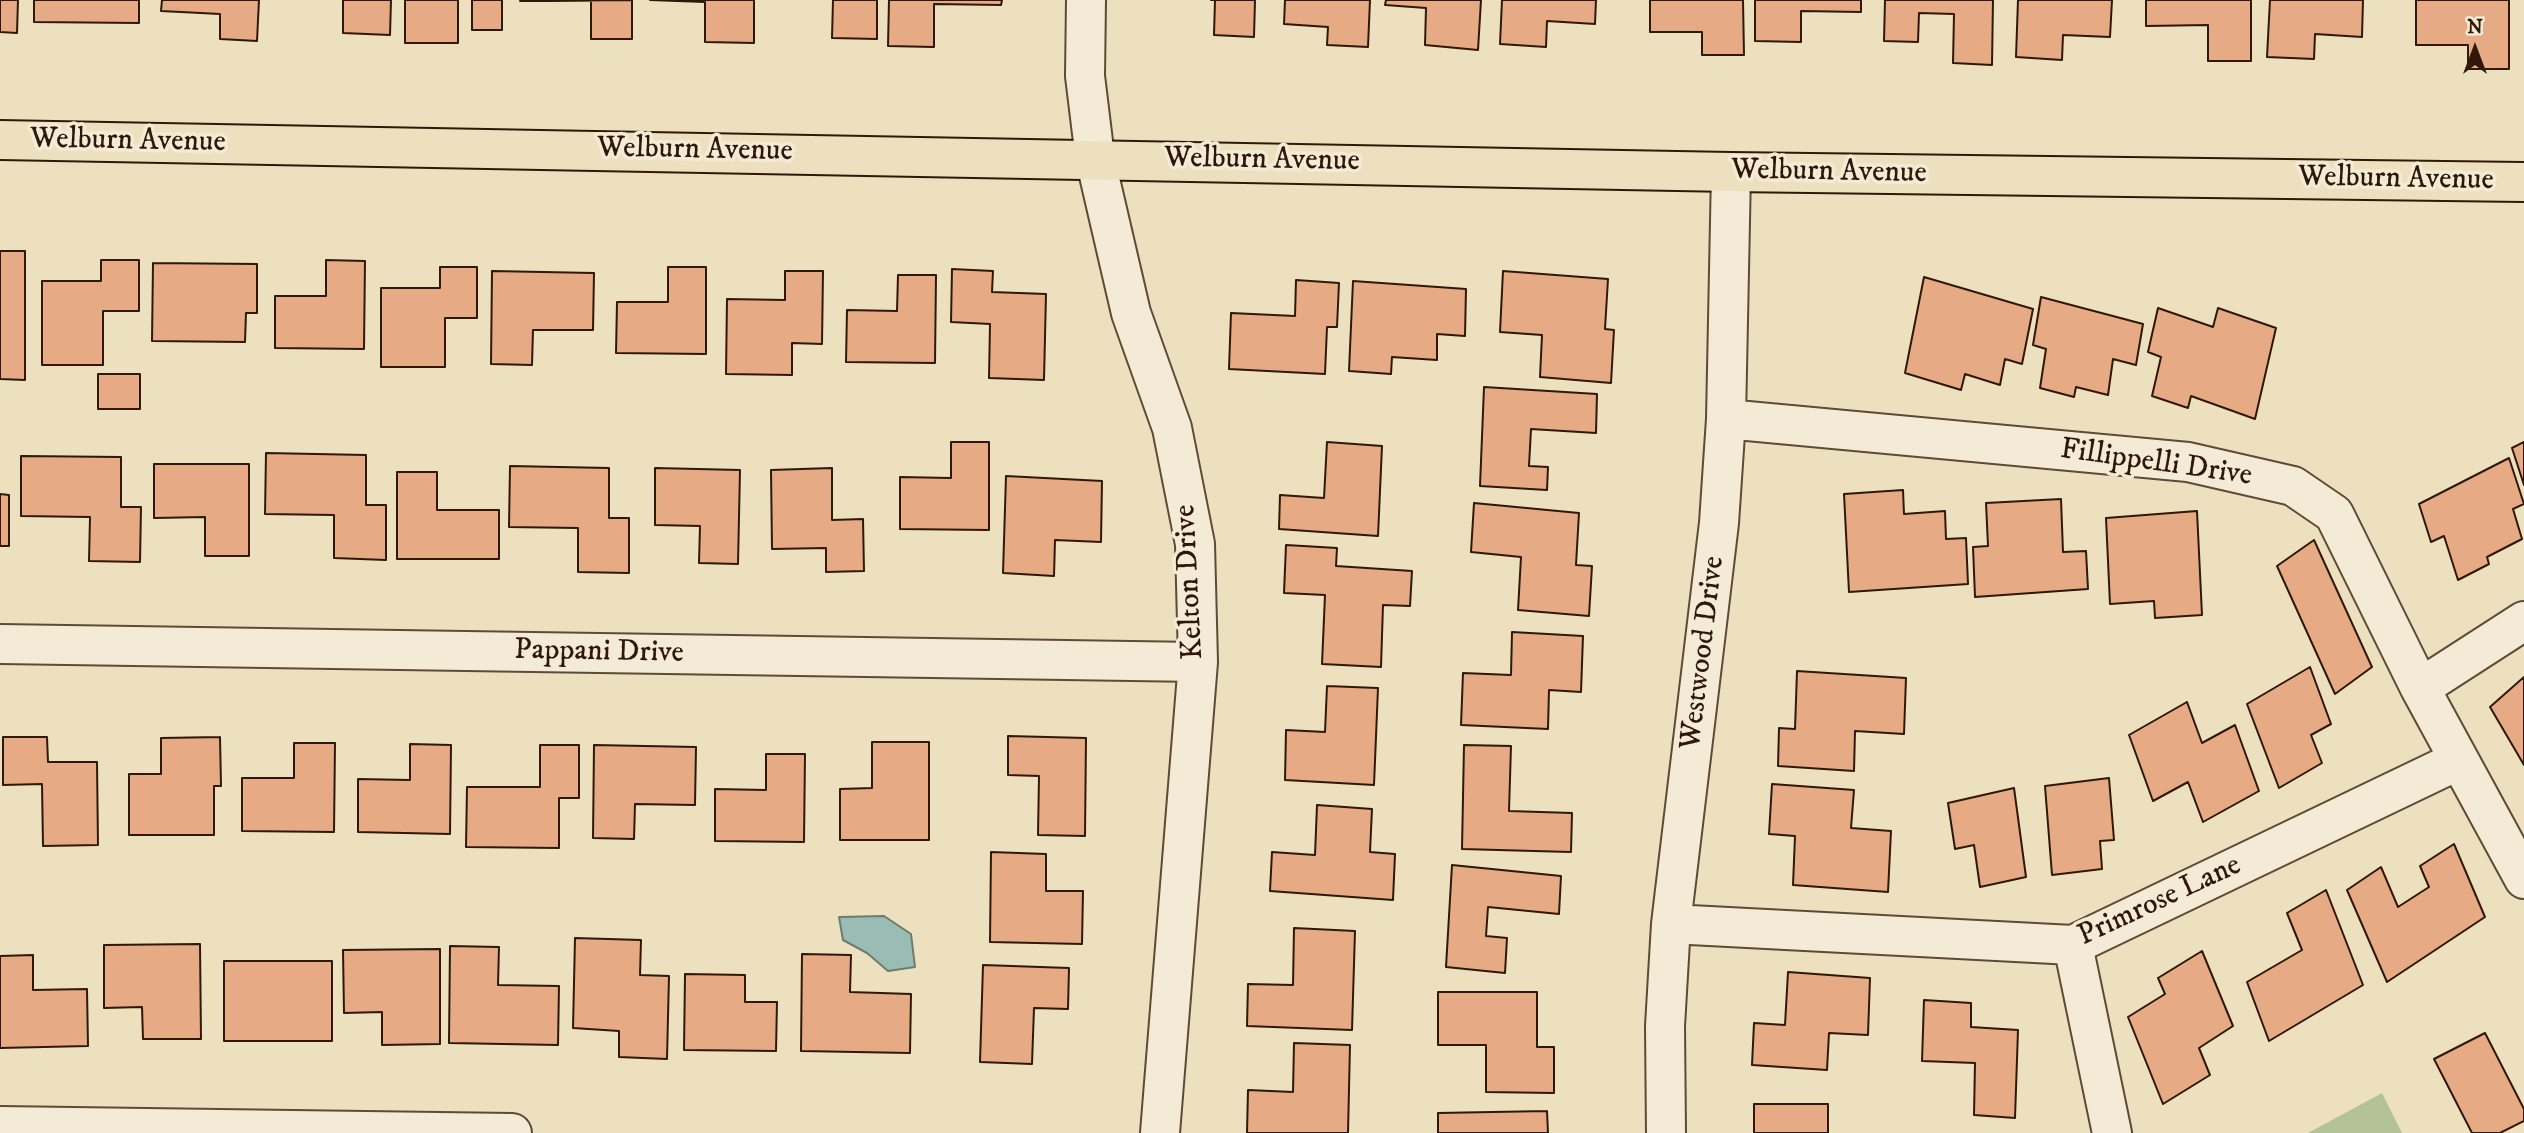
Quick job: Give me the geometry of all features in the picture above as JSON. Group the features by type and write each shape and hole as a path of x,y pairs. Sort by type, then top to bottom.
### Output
{"main road":[{"name":"Welburn Avenue","path":"0,140 1095,158 1731,172 2524,182"}],"street":[{"name":"Kelton Drive","path":"1086,0 1085,76 1095,158 1131,313 1172,428 1195,544 1198,662 1160,1133"},
{"name":"Westwood Drive","path":"1666,1133 1665,1027 1671,924 1716,548 1726,419 1731,172"},
{"name":"Fillippelli Drive","path":"1726,419 2188,462 2293,486 2334,514 2420,688 2524,879"},
{"path":"2420,688 2524,621"},
{"name":"Pappani Drive","path":"0,645 1198,662"},
{"name":"Primrose Lane","path":"1671,924 2073,945 2459,760"},
{"path":"2073,945 2112,1133"},
{"path":"0,1126 512,1133"}],"green space":[{"path":"2382,1093 2402,1133 2308,1133"}],"water":[{"path":"884,916 911,934 915,967 888,971 867,953 843,940 839,917"}],"building":[{"path":"0,0 18,0 17,33 0,32"},
{"path":"34,0 139,0 139,23 34,22"},
{"path":"162,0 259,0 257,41 220,39 220,14 161,11"},
{"path":"343,0 391,0 390,35 343,33"},
{"path":"405,0 458,0 458,43 405,43"},
{"path":"472,0 502,0 502,30 472,30"},
{"path":"632,0 632,39 591,39 591,1 520,1"},
{"path":"650,0 754,0 754,43 705,42 705,2"},
{"path":"833,0 877,0 877,39 832,38"},
{"path":"889,0 1002,0 1001,5 934,4 934,47 888,46"},
{"path":"1215,0 1255,0 1254,37 1214,35"},
{"path":"1285,0 1370,0 1368,47 1327,45 1328,27 1284,24"},
{"path":"1386,0 1481,0 1478,50 1425,45 1426,8 1385,5"},
{"path":"1502,0 1596,0 1595,24 1547,21 1546,47 1500,44"},
{"path":"1650,0 1743,0 1744,55 1702,55 1702,32 1650,32"},
{"path":"1755,0 1861,0 1861,12 1801,11 1801,42 1755,41"},
{"path":"1885,0 1993,0 1992,65 1953,63 1954,14 1919,13 1918,42 1884,41"},
{"path":"2018,0 2112,0 2110,37 2063,35 2062,60 2016,57"},
{"path":"2146,0 2251,0 2251,61 2208,61 2208,25 2146,26"},
{"path":"2270,0 2363,0 2362,37 2315,34 2314,59 2267,57"},
{"path":"2416,0 2509,0 2509,69 2468,69 2468,45 2416,45"},
{"path":"0,251 25,251 25,380 0,379"},
{"path":"101,260 139,260 139,311 103,311 103,365 42,365 42,281 101,281"},
{"path":"326,260 365,261 364,349 275,348 275,296 326,296"},
{"path":"153,263 257,264 257,313 246,313 245,342 152,341"},
{"path":"440,267 477,267 477,318 445,318 445,367 381,367 381,288 440,288"},
{"path":"668,267 706,267 706,354 616,353 617,302 668,302"},
{"path":"952,269 993,271 992,292 1046,294 1044,380 989,378 990,324 951,322"},
{"path":"492,271 594,273 593,330 533,330 532,365 491,364"},
{"path":"785,271 823,271 822,344 792,343 792,375 726,374 727,299 785,300"},
{"path":"1503,271 1608,279 1605,329 1614,330 1611,383 1540,377 1542,335 1500,332"},
{"path":"898,275 936,275 935,363 846,362 847,310 897,311"},
{"path":"1924,277 2033,309 2022,364 2005,359 2000,385 1965,374 1961,390 1905,373"},
{"path":"1296,280 1339,283 1337,327 1327,327 1325,374 1229,369 1231,313 1295,316"},
{"path":"1353,281 1466,289 1465,336 1437,334 1437,360 1392,357 1391,374 1349,371"},
{"path":"2041,297 2143,324 2136,365 2113,359 2108,395 2076,387 2074,397 2040,388 2046,349 2033,345"},
{"path":"2158,308 2213,327 2218,308 2276,328 2255,419 2191,396 2188,408 2152,396 2161,357 2148,352"},
{"path":"98,374 140,374 140,409 98,409"},
{"path":"1484,387 1597,394 1596,433 1531,429 1529,466 1548,467 1547,490 1480,486"},
{"path":"951,442 989,442 989,530 900,529 900,477 951,478"},
{"path":"1327,442 1382,446 1378,536 1279,529 1280,495 1324,498"},
{"path":"2524,442 2524,485 2512,448"},
{"path":"266,453 366,455 366,505 386,505 386,560 334,558 334,515 265,514"},
{"path":"21,456 121,457 121,507 141,507 140,562 89,561 90,517 21,516"},
{"path":"2509,458 2524,504 2513,509 2522,539 2487,557 2489,564 2458,580 2444,536 2431,542 2419,504"},
{"path":"154,464 249,464 249,556 205,556 205,517 154,518"},
{"path":"510,466 609,468 609,518 629,518 629,573 578,572 578,528 509,527"},
{"path":"655,468 740,470 738,564 699,563 700,526 655,525"},
{"path":"832,468 832,520 863,519 864,571 826,572 826,548 772,549 771,470"},
{"path":"397,472 437,472 437,510 499,510 499,559 397,559"},
{"path":"1006,476 1102,481 1101,542 1055,540 1054,576 1003,573"},
{"path":"1903,490 1904,514 1945,511 1946,539 1966,538 1968,584 1849,592 1844,494"},
{"path":"0,494 9,495 9,546 0,546"},
{"path":"2061,499 2063,552 2086,551 2088,589 1975,597 1973,547 1988,546 1986,503"},
{"path":"1474,503 1579,513 1576,565 1592,566 1589,616 1518,610 1521,557 1471,552"},
{"path":"2197,511 2202,615 2155,618 2154,601 2110,604 2106,518"},
{"path":"2314,540 2372,667 2335,694 2277,566"},
{"path":"1286,545 1337,548 1336,566 1412,571 1410,606 1383,605 1381,667 1322,664 1325,595 1284,593"},
{"path":"1512,632 1583,636 1581,692 1549,690 1548,729 1461,725 1463,673 1511,675"},
{"path":"2310,667 2331,724 2311,735 2322,763 2279,788 2247,704"},
{"path":"1797,671 1906,678 1904,734 1855,731 1854,771 1778,766 1779,728 1795,729"},
{"path":"2524,677 2524,765 2490,707"},
{"path":"1327,686 1378,688 1374,785 1285,780 1286,730 1325,732"},
{"path":"2187,702 2202,743 2235,725 2259,791 2203,822 2188,782 2153,801 2129,735"},
{"path":"1008,736 1086,738 1085,836 1038,835 1039,776 1008,775"},
{"path":"3,737 47,737 48,762 97,762 98,845 43,846 42,784 3,785"},
{"path":"220,737 221,786 214,786 214,835 129,835 129,774 161,774 161,738"},
{"path":"872,742 929,742 929,840 840,840 840,789 872,788"},
{"path":"294,743 335,743 334,832 242,831 242,778 294,778"},
{"path":"410,744 451,745 450,834 358,832 358,779 410,780"},
{"path":"540,745 579,745 579,798 559,798 559,848 466,847 467,787 540,787"},
{"path":"594,745 696,747 695,805 635,804 634,839 593,838"},
{"path":"1464,745 1511,746 1509,811 1572,813 1571,852 1462,849"},
{"path":"766,754 805,754 804,842 715,841 715,789 766,790"},
{"path":"2109,778 2114,840 2100,841 2102,869 2052,875 2045,786"},
{"path":"1772,784 1854,790 1851,828 1891,831 1888,892 1793,885 1795,836 1769,834"},
{"path":"2014,788 2026,877 1980,887 1974,845 1955,849 1948,803"},
{"path":"1317,805 1372,809 1370,852 1395,854 1393,900 1270,891 1272,852 1315,855"},
{"path":"2454,844 2485,917 2387,982 2347,890 2381,867 2398,907 2429,887 2420,866"},
{"path":"991,852 1046,854 1046,891 1083,891 1082,944 990,942"},
{"path":"1452,865 1561,876 1559,914 1488,907 1486,936 1507,938 1505,973 1446,967"},
{"path":"2326,890 2363,985 2269,1041 2247,982 2302,950 2287,913"},
{"path":"1294,928 1355,931 1352,1030 1247,1026 1248,984 1293,985"},
{"path":"575,938 641,940 640,975 669,976 667,1059 619,1057 619,1031 573,1028"},
{"path":"200,944 201,1039 143,1039 142,1007 104,1008 104,945"},
{"path":"450,946 499,947 498,985 559,986 558,1045 449,1043"},
{"path":"440,949 440,1044 382,1045 382,1012 344,1013 343,950"},
{"path":"2202,951 2233,1026 2199,1048 2210,1075 2163,1104 2128,1017 2165,994 2158,978"},
{"path":"802,954 851,955 850,992 911,994 910,1053 801,1051"},
{"path":"33,955 33,990 87,989 88,1046 0,1048 0,956"},
{"path":"224,961 332,961 332,1041 224,1041"},
{"path":"983,965 1069,968 1068,1009 1034,1008 1032,1064 980,1062"},
{"path":"1788,972 1870,978 1868,1035 1829,1033 1827,1070 1752,1065 1754,1023 1785,1025"},
{"path":"685,974 745,975 745,1002 777,1002 776,1051 684,1050"},
{"path":"1438,992 1537,992 1537,1047 1554,1047 1554,1093 1486,1092 1486,1045 1438,1045"},
{"path":"1924,1000 1971,1003 1971,1027 2018,1030 2015,1118 1974,1115 1975,1063 1922,1061"},
{"path":"2485,1033 2524,1109 2524,1121 2500,1133 2472,1133 2434,1059"},
{"path":"1294,1043 1350,1045 1348,1133 1247,1133 1248,1090 1293,1092"},
{"path":"1754,1104 1828,1104 1828,1133 1754,1133"},
{"path":"1547,1111 1548,1133 1438,1133 1438,1113"}]}
